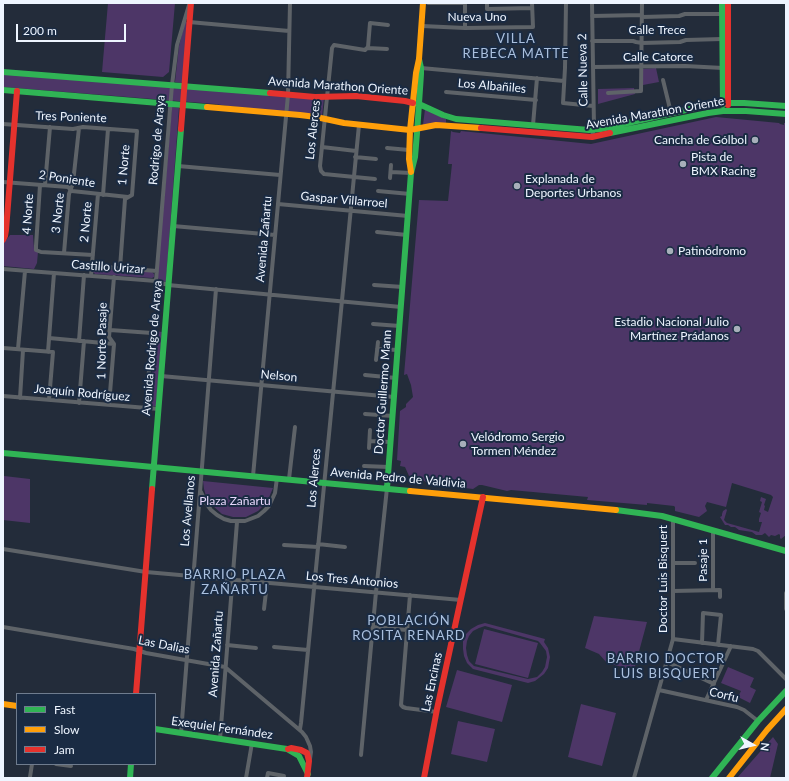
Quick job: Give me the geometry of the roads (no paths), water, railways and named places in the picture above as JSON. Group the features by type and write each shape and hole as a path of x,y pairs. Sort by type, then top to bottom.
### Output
{"main road":[{"name":"Avenida Rodrigo de Araya","path":"136,693 190,3"},
{"name":"Doctor Guillermo Mann","path":"386,488 391,442 411,173 415,157 417,128 416,73 419,59 423,3"},
{"path":"722,3 723,68 726,88 730,95 744,103"},
{"path":"726,111 728,3"},
{"name":"Doctor Guillermo Mann","path":"411,173 409,163 410,130 412,115 420,92 421,68 419,59"},
{"name":"Avenida Marathon Oriente","path":"3,72 288,95 327,97 356,96 405,100 456,119 593,130 708,105 744,103 786,106"},
{"path":"708,105 718,99 726,88"},
{"name":"Avenida Marathon Oriente","path":"3,90 312,116 344,123 410,130 436,125 447,125 592,137 708,113 726,111 786,114"},
{"path":"3,240 5,236 17,91"},
{"path":"420,92 424,102 431,109"},
{"path":"770,105 770,113"},
{"path":"412,115 417,128"},
{"path":"638,121 640,127"},
{"name":"Avenida Pedro de Valdivia","path":"3,454 289,479 636,512 673,519 786,551"},
{"name":"Las Encinas","path":"424,778 483,497"},
{"path":"712,778 758,721 786,691"},
{"path":"3,704 16,706"},
{"path":"728,778 786,709"},
{"name":"Exequiel Fernández","path":"156,729 287,749 291,748 305,751 308,755 309,761 305,762 299,756 287,749"},
{"path":"299,756 308,776"},
{"path":"308,776 309,761"},
{"path":"130,778 131,765"}],"street":[{"name":"Rodrigo de Araya","path":"156,281 170,103 177,45 190,3"},
{"name":"Avenida Zañartu","path":"253,476 288,95 290,3"},
{"path":"428,3 465,3 465,28"},
{"path":"487,3 487,9 532,8 532,3"},
{"path":"566,3 563,103 593,106"},
{"name":"Calle Nueva 2","path":"592,3 592,137"},
{"path":"608,93 641,91 642,3"},
{"name":"Nueva Uno","path":"422,26 465,28 533,27 532,8"},
{"path":"592,16 679,16 685,14 722,14"},
{"path":"189,22 289,31"},
{"path":"387,49 368,48 370,23 388,25"},
{"name":"Calle Trece","path":"592,41 680,42 686,40 722,39"},
{"name":"Los Alerces","path":"353,177 324,174 320,169 332,47 364,50 368,48"},
{"name":"Calle Catorce","path":"593,67 685,66 723,68"},
{"path":"421,68 564,81"},
{"path":"533,126 538,78"},
{"path":"663,80 671,113"},
{"name":"Los Albañiles","path":"446,92 536,100"},
{"name":"Tres Poniente","path":"3,124 73,129 83,127 137,131"},
{"name":"Los Alerces","path":"300,730 302,724 359,125"},
{"name":"4 Norte","path":"50,127 36,250 64,253"},
{"name":"3 Norte","path":"64,253 69,194 73,183 79,128"},
{"name":"2 Norte","path":"91,276 108,129"},
{"name":"1 Norte","path":"120,268 125,200 132,195 137,131"},
{"path":"322,147 356,151"},
{"path":"387,148 409,150"},
{"path":"355,157 376,159"},
{"path":"390,178 391,165"},
{"path":"178,166 280,175"},
{"path":"390,172 411,173"},
{"path":"353,177 375,179"},
{"name":"2 Poniente","path":"3,182 68,187 72,192 128,197"},
{"path":"378,191 410,194"},
{"name":"Gaspar Villarroel","path":"278,204 408,216"},
{"path":"173,226 275,235"},
{"path":"377,232 407,235"},
{"path":"64,253 93,255"},
{"name":"Castillo Urizar","path":"92,266 157,271"},
{"name":"Castillo Urizar","path":"3,269 156,281 168,285 401,306"},
{"path":"20,398 24,270"},
{"path":"49,400 51,352 49,338 54,273"},
{"path":"79,403 84,275"},
{"name":"1 Norte Pasaje","path":"109,405 114,344 109,337 114,278"},
{"path":"374,285 403,287"},
{"name":"Los Avellanos","path":"181,733 216,289"},
{"path":"373,324 400,326"},
{"path":"110,330 152,333 146,408"},
{"path":"49,338 114,344"},
{"path":"376,360 378,342"},
{"path":"3,348 51,352"},
{"path":"377,349 398,350"},
{"name":"Nelson","path":"161,376 394,397"},
{"path":"365,376 396,378"},
{"name":"Joaquín Rodríguez","path":"3,396 159,409"},
{"path":"365,414 393,416"},
{"path":"289,479 295,427"},
{"path":"369,448 370,430"},
{"path":"370,441 391,442"},
{"path":"364,466 389,467"},
{"path":"200,483 202,496 211,510 224,519 237,522 253,519 267,509 274,497 277,478"},
{"name":"Doctor Guillermo Mann","path":"361,756 386,488"},
{"name":"Doctor Luis Bisquert","path":"634,778 673,639 673,519"},
{"name":"Avenida Zañartu","path":"220,739 237,522"},
{"name":"Pasaje 1","path":"713,530 713,590"},
{"path":"284,545 346,547"},
{"name":"Los Tres Antonios","path":"3,549 146,572 461,600"},
{"path":"673,563 695,563"},
{"path":"264,609 267,583"},
{"name":"Pasaje 1","path":"673,591 720,590 720,597"},
{"path":"786,593 786,609"},
{"path":"410,595 401,703 402,706 406,708 437,712"},
{"path":"702,643 703,613 721,615 718,645"},
{"name":"Las Dalias","path":"3,627 226,667"},
{"path":"373,627 407,630"},
{"path":"673,639 754,649 758,651 786,679"},
{"path":"227,645 256,648"},
{"path":"274,646 308,650"},
{"path":"706,700 731,646"},
{"path":"667,662 714,684"},
{"path":"226,667 300,730 306,737 310,746 311,752 309,761"},
{"name":"Corfu","path":"659,690 737,707 744,710 758,721"},
{"path":"247,778 252,743"},
{"path":"30,777 32,765"},
{"path":"66,765 70,766"},
{"path":"267,778 268,773 284,776 283,778"}],"place":[{"name":"Cancha de Gólbol","path":"755,140"},
{"name":"Pista de BMX Racing","path":"683,164"},
{"name":"Explanada de Deportes Urbanos","path":"517,186"},
{"name":"Patinódromo","path":"670,251"},
{"name":"Estadio Nacional Julio Martínez Prádanos","path":"737,329"},
{"name":"Velódromo Sergio Tormen Méndez","path":"463,444"}],"district":[{"name":"VILLA REBECA MATTE","path":"516,46"},
{"name":"BARRIO PLAZA ZAÑARTU","path":"235,582"},
{"name":"POBLACIÓN ROSITA RENARD","path":"409,628"},
{"name":"BARRIO DOCTOR LUIS BISQUERT","path":"666,666"}],"park label":[{"name":"Plaza Zañartu","path":"235,501"}]}
